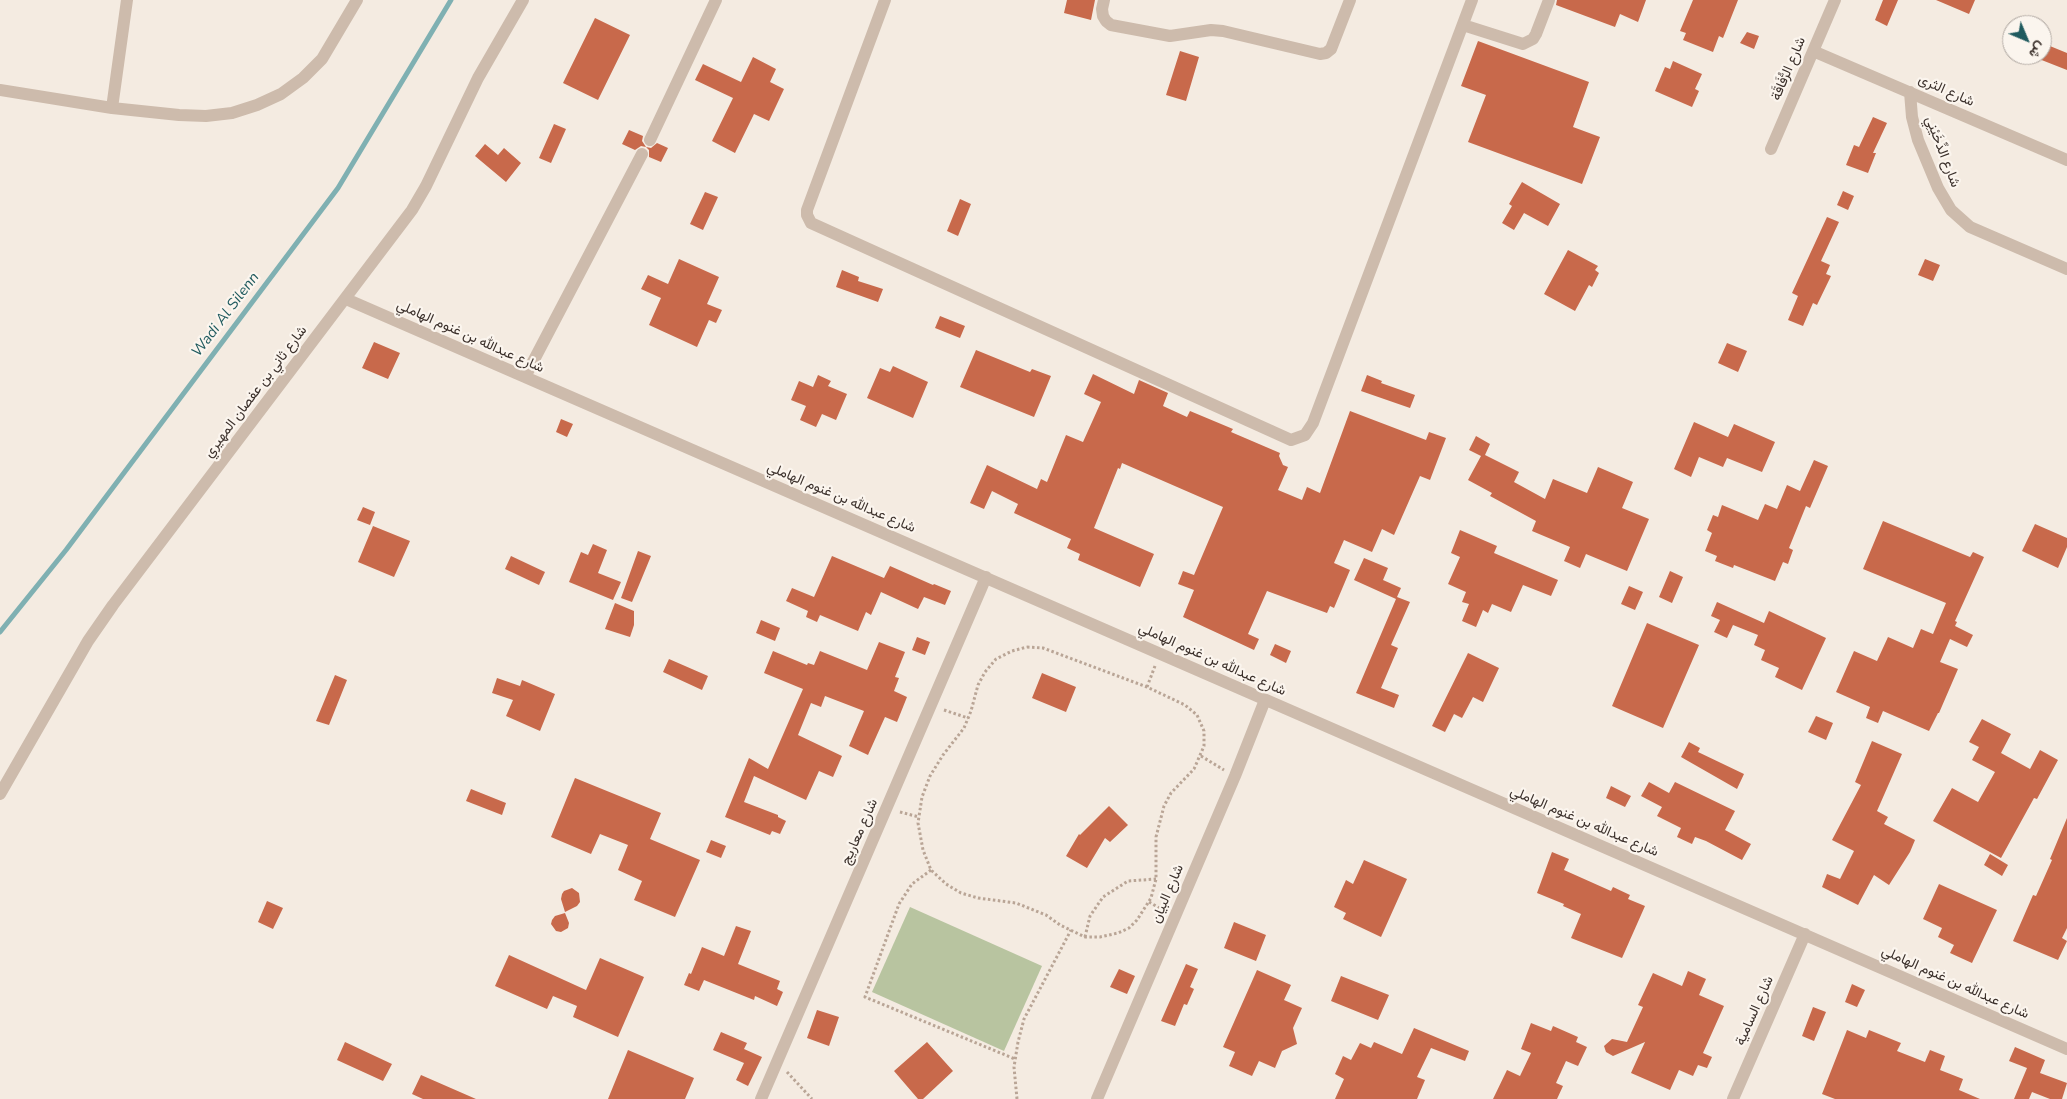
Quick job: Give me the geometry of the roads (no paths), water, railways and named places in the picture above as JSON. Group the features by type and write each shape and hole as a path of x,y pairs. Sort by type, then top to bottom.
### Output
{"street":[{"path":"112,108 127,0"},
{"path":"0,90 112,108 206,116 232,113 257,105 281,94 303,78 322,59 357,0"},
{"name":"شارع ثاني بن عفصان المهيري","path":"0,794 79,656 113,605 412,210 426,186 478,78 523,0"},
{"path":"650,140 716,0"},
{"path":"885,0 807,210 807,215 812,224 1291,440 1305,435 1313,423 1472,0"},
{"path":"1104,0 1103,16 1112,25 1170,36 1211,30 1223,31 1320,54 1326,53 1331,49 1350,0"},
{"path":"1463,25 1523,44 1534,39 1549,0"},
{"name":"شارع الرُّفَاقَة","path":"1771,149 1835,0"},
{"name":"شارع الثرى","path":"1813,51 2067,160"},
{"name":"شارع الدِّخَيْنِي","path":"1910,92 1912,117 1916,134 1938,188 1951,210 1970,227 2067,269"},
{"path":"525,377 642,154"},
{"name":"شارع عبدالله بن غنوم الهاملي","path":"346,299 2067,1049"},
{"name":"شارع معاريج","path":"761,1099 986,577"},
{"name":"شارع البيان","path":"1096,1099 1235,776 1265,700"},
{"name":"شارع السامية","path":"1733,1099 1805,934"}],"waterway":[{"name":"Wadi Al Silenn","path":"0,632 66,550 338,188 451,0"}]}
